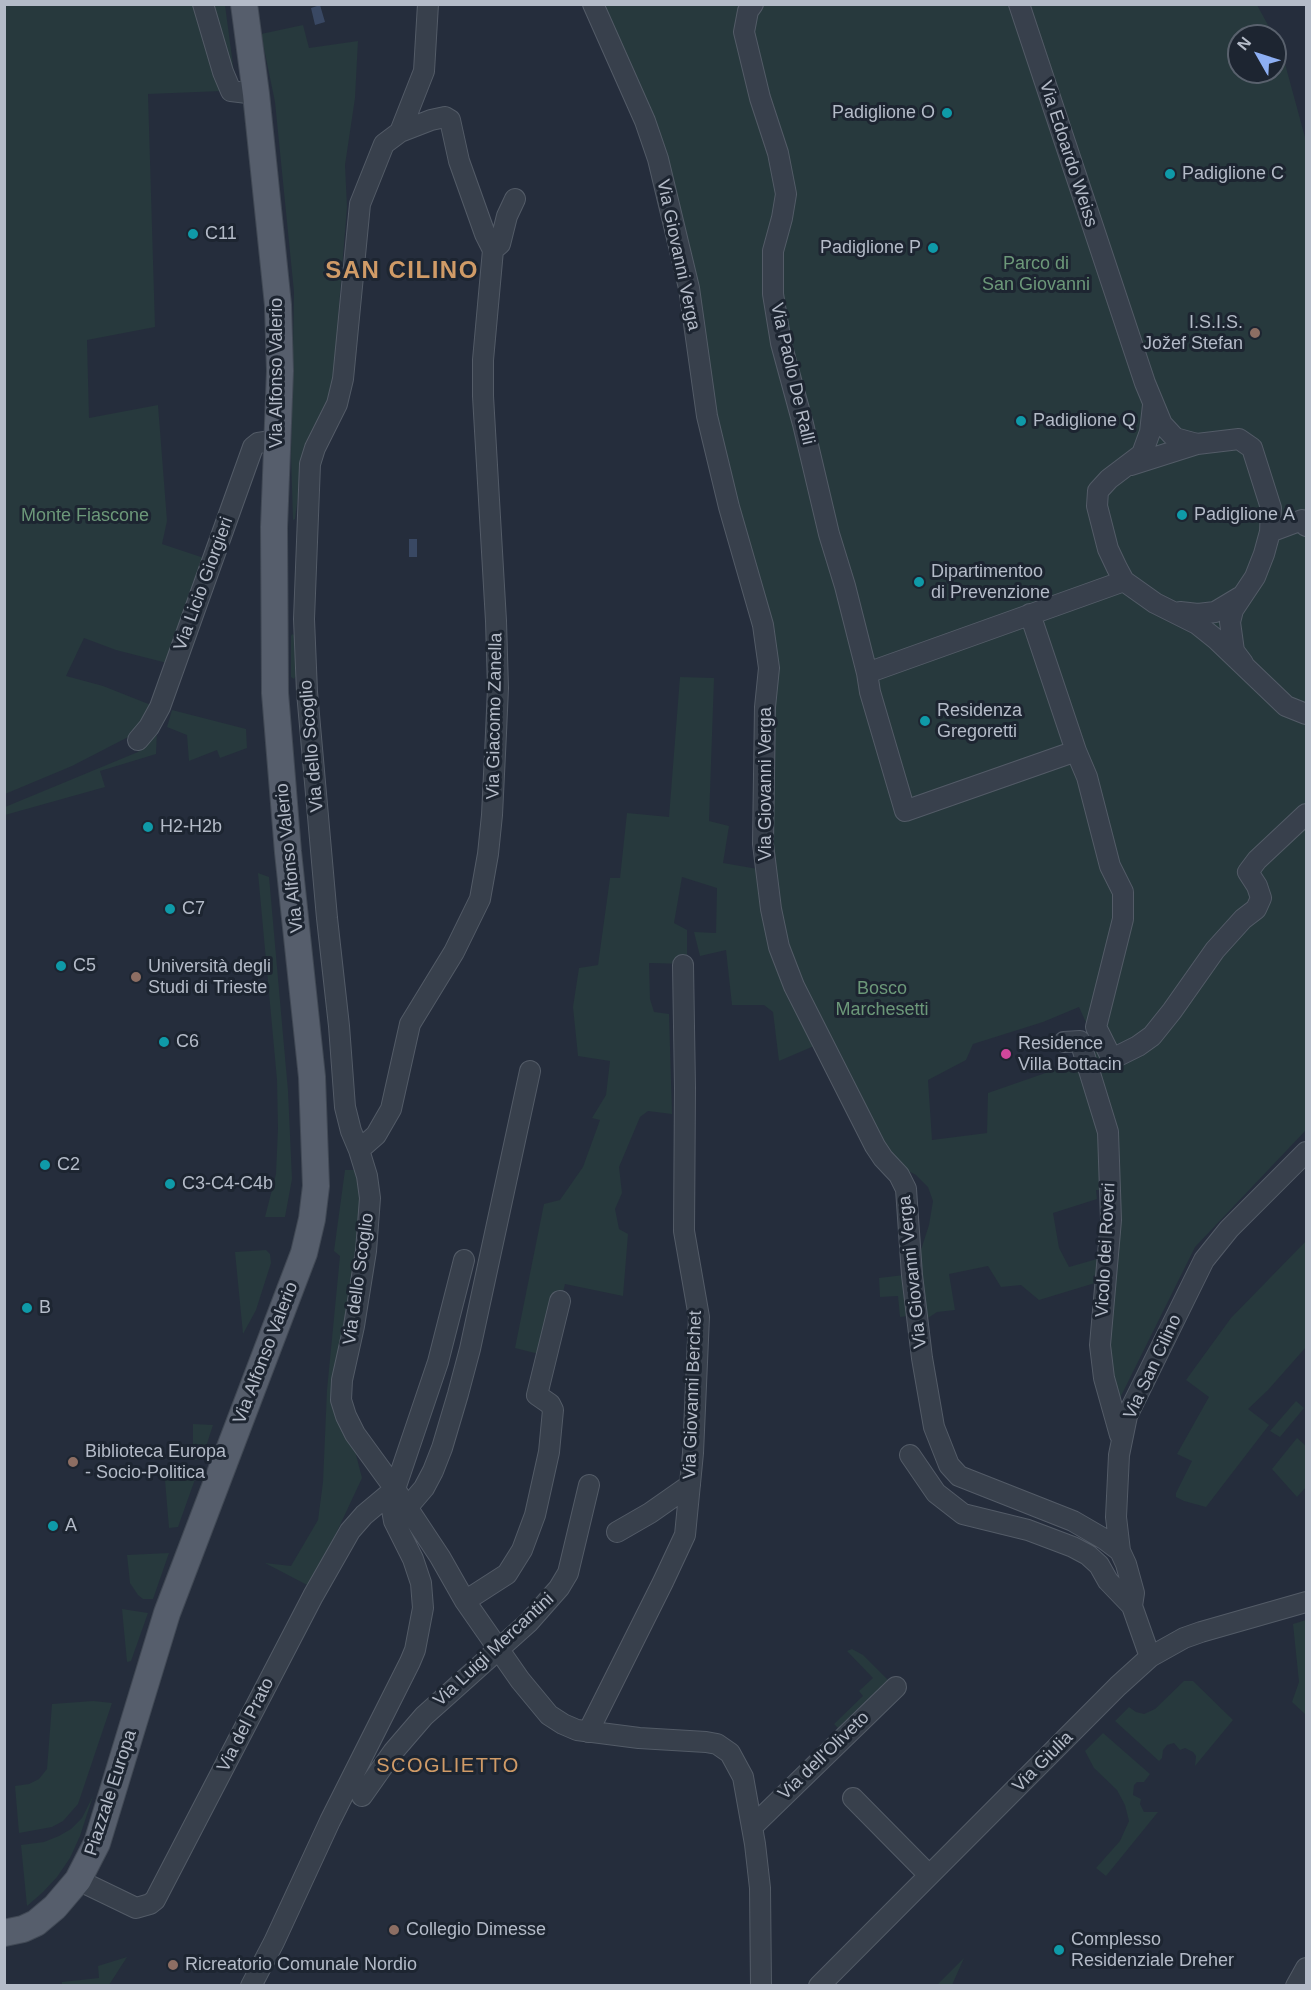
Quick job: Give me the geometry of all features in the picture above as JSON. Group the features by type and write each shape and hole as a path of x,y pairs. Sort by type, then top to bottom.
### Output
{"main road":[{"name":"Via Alfonso Valerio","path":"145,1684 167,1613 304,1253 312,1219 316,1186 312,1077 288,852 275,693 274,527 280,371 278,305 256,94 244,4"},
{"name":"Piazzale Europa","path":"4,1933 23,1929 36,1923 55,1907 78,1880 104,1824 145,1684"}],"street":[{"path":"203,4 231,91 256,94"},
{"name":"Via dello Scoglio","path":"428,4 424,71 400,132 384,144 360,204 343,379 337,404 315,448 310,464 304,619 307,692 345,1107 367,1176 370,1198 369,1222 354,1326 342,1380 341,1400 355,1434 440,1557 465,1601 525,1686 549,1714 563,1724 588,1732 717,1744 730,1753 743,1777 753,1826 760,1888 761,1986"},
{"name":"Via Giovanni Verga","path":"593,4 641,112 658,159 689,288 707,416 729,507 763,625 769,668 765,707 762,844 779,947 794,986 875,1146 899,1175 906,1190 912,1275 922,1358 937,1436 949,1466 959,1476 1073,1521 1120,1551"},
{"name":"Via Paolo De Ralli","path":"753,4 748,11 744,32 760,98 781,164 786,194 773,251 773,294 781,343 829,534 845,586 870,692 905,811 1076,751"},
{"name":"Via Edoardo Weiss","path":"1019,4 1153,405"},
{"name":"Via Giacomo Zanella","path":"359,1150 376,1135 391,1109 411,1024 454,952 480,899 492,814 498,688 483,396 487,305 493,250 459,161 450,120 445,117 431,120 400,132"},
{"name":"Via Giacomo Zanella","path":"493,250 500,244 507,216 515,199"},
{"path":"1153,405 1162,424 1174,438 1197,444"},
{"path":"1153,405 1150,432 1142,453 1109,479 1098,491 1097,506 1108,549 1124,581 1155,603 1197,624 1243,663 1286,706 1306,714"},
{"path":"1124,467 1197,444 1239,439 1252,448 1271,508 1270,532 1255,577 1240,597 1230,622 1234,651 1243,663"},
{"name":"Via Licio Giorgieri","path":"138,740 149,727 160,707 254,447 258,443 278,440"},
{"path":"1270,532 1302,520 1306,526"},
{"path":"867,673 1124,581"},
{"path":"1174,611 1198,614 1215,612 1240,597"},
{"path":"1030,614 1076,751 1087,777 1110,866 1123,892 1123,919 1096,1027 1113,1059 1152,1036 1215,950 1256,909 1261,898 1248,872 1257,860 1306,814"},
{"path":"274,620 304,619"},
{"path":"275,693 307,692"},
{"name":"Via Giovanni Berchet","path":"588,1732 685,1535 693,1453 699,1317 684,1231 685,1088 682,965"},
{"name":"Vicolo dei Roveri","path":"1064,1042 1080,1041 1108,1132 1111,1220 1100,1345 1104,1378 1122,1441"},
{"path":"407,1508 424,1488 433,1471 458,1394 470,1349 530,1071"},
{"name":"Via San Cilino","path":"1150,1657 1132,1606 1134,1593 1120,1551 1116,1517 1119,1455 1127,1416 1204,1260 1229,1229 1306,1152"},
{"path":"250,1986 274,1942 330,1821 415,1650 423,1608 421,1583 413,1559 394,1521 391,1504 438,1362 464,1260"},
{"path":"465,1601 507,1574 522,1550 535,1515 549,1452 553,1410 550,1404 537,1395 560,1301"},
{"path":"910,1455 936,1493 963,1514 1028,1530 1088,1555 1099,1565 1108,1581 1132,1606"},
{"name":"Via Luigi Mercantini","path":"362,1796 393,1752 424,1716 528,1622 559,1588 568,1573 589,1485"},
{"path":"617,1532 650,1513 690,1485"},
{"name":"Via del Prato","path":"78,1880 136,1908 155,1900 313,1596 350,1531 364,1515 395,1489"},
{"name":"Via Giulia","path":"819,1986 1118,1686 1150,1657 1184,1638 1201,1632 1306,1602"},
{"name":"Via dell'Oliveto","path":"753,1826 896,1687"},
{"path":"853,1798 929,1875"},
{"path":"1296,1986 1306,1968"}],"green space":[{"name":"Monte Fiascone","path":"5,5 196,5 222,91 148,94 155,327 87,340 89,418 158,405 167,521 162,544 207,559 171,664 116,650 84,638 66,676 103,686 151,705 134,734 72,766 5,794"},
{"path":"214,5 225,5 234,73"},
{"name":"Parco di San Giovanni","path":"602,5 1257,5 1267,24 1227,24 1227,84 1287,84 1287,71 1306,141 1306,1130 1195,1247 1119,1400 1109,1351 1120,1197 1108,1112 1090,1060 1092,1036 1079,1007 1043,1022 973,1044 966,1060 928,1080 932,1140 987,1133 988,1093 1080,1061 1094,1100 1108,1190 1096,1190 1097,1199 1053,1213 1059,1248 1069,1267 1104,1257 1103,1273 1093,1276 1095,1283 1039,1300 1021,1285 1001,1287 988,1266 949,1274 955,1310 937,1312 928,1318 919,1256 929,1225 933,1201 928,1187 916,1175 899,1166 870,1120 800,987 785,945 775,870 772,798 773,691 715,413 701,329"},
{"path":"303,25 309,48 358,41 355,98 345,165 347,207 333,380 323,414 303,459 295,519 293,520 291,456 294,292 275,102 261,34"},
{"path":"292,634 296,636 299,671 294,679 291,677"},
{"path":"680,677 714,678 709,821 729,826 723,863 758,869 764,916 774,962 789,998 814,1046 779,1061 773,1012 764,1005 732,1005 726,950 700,956 694,932 716,933 717,888 682,877 674,923 687,930 687,964 649,963 650,999 654,1012 669,1014 672,1114 648,1111 640,1117 619,1167 622,1193 615,1209 619,1229 628,1234 623,1296 565,1284 547,1356 515,1348 544,1204 560,1200 583,1167 600,1120 592,1118 606,1095 610,1061 578,1056 573,1007 579,968 598,965 610,878 620,878 627,813 669,817"},
{"path":"172,710 246,729 247,748 220,758 217,750 189,761 187,735 167,727"},
{"path":"157,730 156,754 100,771 105,787 5,815 5,807 138,752"},
{"path":"258,873 269,877 288,1091 292,1179 285,1217 265,1217 276,1174 278,1129 277,1080"},
{"path":"345,1170 358,1170 362,1224 350,1315 335,1373 362,1478 311,1587 265,1563 291,1566 318,1520 323,1482 327,1390 340,1256 334,1251"},
{"path":"1306,1241 1306,1347 1248,1409 1269,1425 1206,1507 1184,1501 1176,1497 1176,1493 1192,1461 1177,1454 1209,1397 1186,1380 1231,1318"},
{"path":"266,1250 270,1254 271,1263 256,1310 243,1334 235,1252"},
{"path":"904,1275 909,1316 900,1317 898,1296 880,1297 879,1278"},
{"path":"1296,1401 1304,1408 1280,1437 1270,1431"},
{"path":"193,1424 213,1425 202,1459 193,1460"},
{"path":"1297,1438 1306,1446 1306,1487 1297,1497 1272,1469"},
{"path":"176,1468 199,1468 178,1527 169,1528 165,1480 177,1478"},
{"path":"169,1553 153,1599 143,1599 130,1583 127,1555"},
{"path":"122,1609 148,1613 131,1661 127,1662"},
{"path":"1306,1620 1306,1715 1292,1702 1299,1682 1293,1624"},
{"path":"852,1649 863,1655 888,1680 838,1728 834,1724 863,1696 859,1691 873,1678 847,1651"},
{"path":"1184,1681 1193,1681 1233,1720 1195,1766 1196,1756 1193,1752 1185,1748 1180,1750 1174,1743 1167,1745 1159,1761 1115,1721 1129,1707 1144,1714 1155,1709"},
{"path":"93,1701 112,1703 78,1804 63,1821 52,1827 19,1833 15,1786 29,1784 39,1779 47,1769 52,1704"},
{"path":"1103,1733 1150,1774 1144,1782 1137,1782 1134,1785 1133,1795 1141,1799 1140,1804 1144,1812 1158,1812 1106,1876 1096,1868 1120,1841 1129,1821 1125,1805 1117,1790 1094,1768 1085,1751"},
{"path":"93,1796 70,1858 57,1877 27,1906 21,1845 44,1842 71,1829 82,1818"},
{"path":"127,1957 109,1985 62,1985 62,1982 99,1978 98,1966"},
{"path":"964,1958 952,1985 937,1985"}],"water":[{"path":"320,5 325,22 315,25 311,8"},
{"path":"409,539 417,539 417,557 409,557"}],"place":[{"name":"Padiglione O","path":"947,113"},
{"name":"Padiglione C","path":"1170,174"},
{"name":"C11","path":"193,234"},
{"name":"Padiglione P","path":"933,248"},
{"name":"I.S.I.S. Jožef Stefan","path":"1255,333"},
{"name":"Padiglione Q","path":"1021,421"},
{"name":"Padiglione A","path":"1182,515"},
{"name":"Dipartimentoo di Prevenzione","path":"919,582"},
{"name":"Residenza Gregoretti","path":"925,721"},
{"name":"H2-H2b","path":"148,827"},
{"name":"C7","path":"170,909"},
{"name":"C5","path":"61,966"},
{"name":"Università degli Studi di Trieste","path":"136,977"},
{"name":"C6","path":"164,1042"},
{"name":"Residence Villa Bottacin","path":"1006,1054"},
{"name":"C2","path":"45,1165"},
{"name":"C3-C4-C4b","path":"170,1184"},
{"name":"B","path":"27,1308"},
{"name":"Biblioteca Europa - Socio-Politica","path":"73,1462"},
{"name":"A","path":"53,1526"},
{"name":"Collegio Dimesse","path":"394,1930"},
{"name":"Complesso Residenziale Dreher","path":"1059,1950"},
{"name":"Ricreatorio Comunale Nordio","path":"173,1965"}],"district":[{"name":"SAN CILINO","path":"402,271"},
{"name":"SCOGLIETTO","path":"448,1766"}],"park label":[{"name":"Bosco Marchesetti","path":"882,999"}]}
